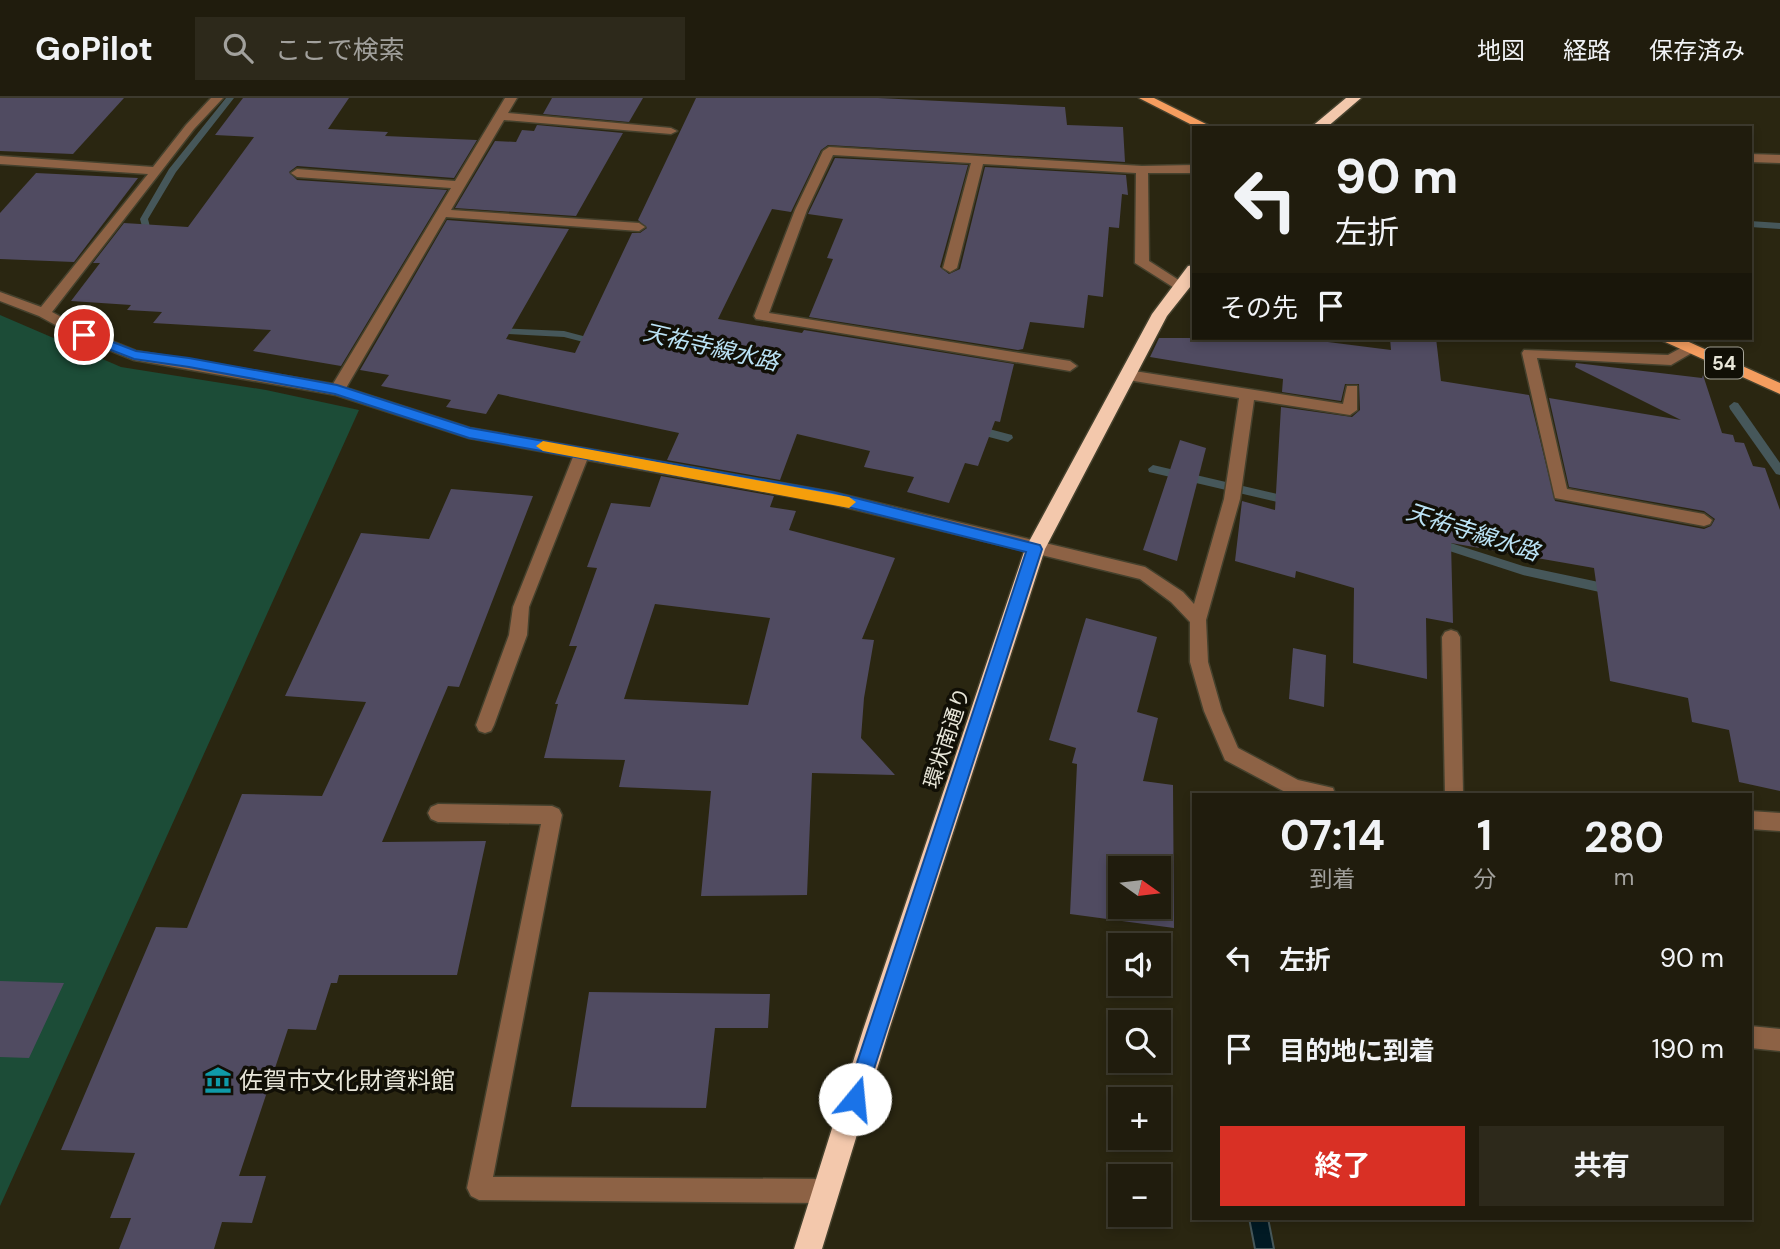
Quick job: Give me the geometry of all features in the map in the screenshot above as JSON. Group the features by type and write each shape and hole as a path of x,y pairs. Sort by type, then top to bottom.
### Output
{"highway":[{"path":"1319,126 1354,98"},
{"name":"環状南通り","path":"808,1249 1035,549 1160,314 1187,278"}],"main road":[{"path":"1145,98 1204,126"},
{"name":"54","path":"1672,340 1780,389"}],"street":[{"path":"44,313 190,127 218,98"},
{"path":"337,390 511,98"},
{"path":"500,116 671,131"},
{"path":"1070,366 761,316 801,210 829,151 1142,170 1192,169"},
{"path":"1752,158 1780,159"},
{"path":"0,160 157,171"},
{"path":"950,268 978,160"},
{"path":"1142,170 1142,263 1187,278"},
{"path":"297,173 459,185"},
{"path":"442,213 639,227"},
{"path":"0,296 44,313 84,335 134,355 189,362 337,390 469,433 832,498 1035,549 1093,559 1144,574 1177,597 1198,620"},
{"path":"1690,348 1671,360 1529,353 1559,494 1704,520"},
{"path":"1128,375 1350,410 1352,390"},
{"path":"1247,395 1232,499 1198,620 1199,662 1213,711 1231,754 1295,788 1321,793"},
{"path":"485,724 518,635 521,607 582,453"},
{"path":"1451,637 1454,793"},
{"path":"439,814 552,815 479,1188 826,1191"},
{"path":"1752,820 1780,822"},
{"path":"1752,1037 1780,1040"}],"green space":[{"path":"0,315 121,367 266,390 359,410 0,1206"}],"water":[{"path":"1249,1220 1268,1220 1274,1249 1255,1249"}],"building":[{"path":"0,98 124,98 73,154 0,151"},
{"path":"243,98 349,98 328,129 388,132 385,136 477,140 454,178 297,166 289,172 297,180 447,190 341,366 253,351 271,330 153,323 162,312 127,310 131,305 71,301 100,263 93,263 124,223 188,227 254,137 215,135"},
{"path":"552,98 643,98 629,122 543,114"},
{"path":"696,98 878,98 1065,107 1067,125 1123,127 1125,162 828,145 821,150 791,212 772,209 718,319 1014,364 1000,422 995,421 978,466 965,463 949,503 907,492 914,477 864,467 870,451 797,434 780,480 667,460 679,433 498,394 486,414 446,407 451,400 381,386 389,375 360,370 447,220 569,229 506,339 575,353 632,233 640,233 647,228 638,220"},
{"path":"537,125 623,133 576,216 455,208 495,141 516,142 522,130 534,131"},
{"path":"835,158 968,165 940,267 949,274 960,269 985,167 1126,175 1128,195 1122,194 1119,228 1109,227 1103,297 1088,295 1084,328 1030,322 1023,349 1018,350 809,317 833,259 827,258 843,219 808,214"},
{"path":"36,173 138,178 74,262 0,259 0,213"},
{"path":"1159,338 1312,340 1391,350 1390,340 1436,340 1441,381 1529,395 1555,501 1704,529 1711,526 1715,519 1704,511 1569,487 1549,398 1681,420 1575,367 1576,363 1702,378 1703,375 1722,433 1733,435 1735,442 1744,443 1753,466 1765,468 1780,510 1780,791 1739,782 1729,730 1692,722 1688,698 1610,681 1594,568 1451,543 1453,623 1426,618 1427,679 1353,663 1354,588 1296,571 1295,578 1235,561 1242,501 1275,510 1281,407 1352,417 1360,410 1359,384 1345,384 1341,401 1282,392 1283,379 1150,357"},
{"path":"1180,440 1206,448 1177,561 1143,550"},
{"path":"661,476 774,496 770,507 796,511 789,530 895,558 862,639 874,640 864,698 861,738 895,775 812,773 807,895 701,896 711,791 619,787 625,760 544,758 558,704 555,704 577,646 569,646 597,568 587,567 611,503 650,507","holes":["655,604 770,618 748,705 624,699"]},
{"path":"451,489 533,496 459,687 448,686 382,842 486,841 457,975 339,975 337,983 331,983 316,1030 288,1029 239,1176 266,1176 252,1223 222,1222 214,1249 119,1249 131,1218 110,1218 135,1153 61,1150 156,927 187,928 242,794 322,796 366,702 285,696 361,533 429,539"},
{"path":"1086,618 1157,637 1137,712 1158,718 1143,781 1173,785 1174,928 1070,914 1077,764 1072,763 1076,748 1049,740"},
{"path":"1293,648 1326,655 1324,707 1289,699"},
{"path":"0,981 64,983 29,1058 0,1057"},
{"path":"589,992 770,994 768,1028 715,1028 706,1108 571,1107"}],"waterway":[{"name":"天祐寺線水路","path":"149,239 144,219 172,171 230,98"},
{"path":"1752,224 1780,226"},
{"name":"天祐寺線水路","path":"495,331 564,334 595,342"},
{"path":"1734,406 1780,471"},
{"name":"天祐寺線水路","path":"974,429 1008,438"},
{"name":"天祐寺線水路","path":"1153,469 1290,501"},
{"name":"天祐寺線水路","path":"1435,542 1523,571 1613,590"}],"slow traffic":[{"path":"543,446 849,502"}],"place":[{"name":"佐賀市文化財資料館","path":"218,1080"}],"route":[{"path":"84,335 134,355 189,362 337,390 469,433 832,498 1035,549 855,1099"}]}
